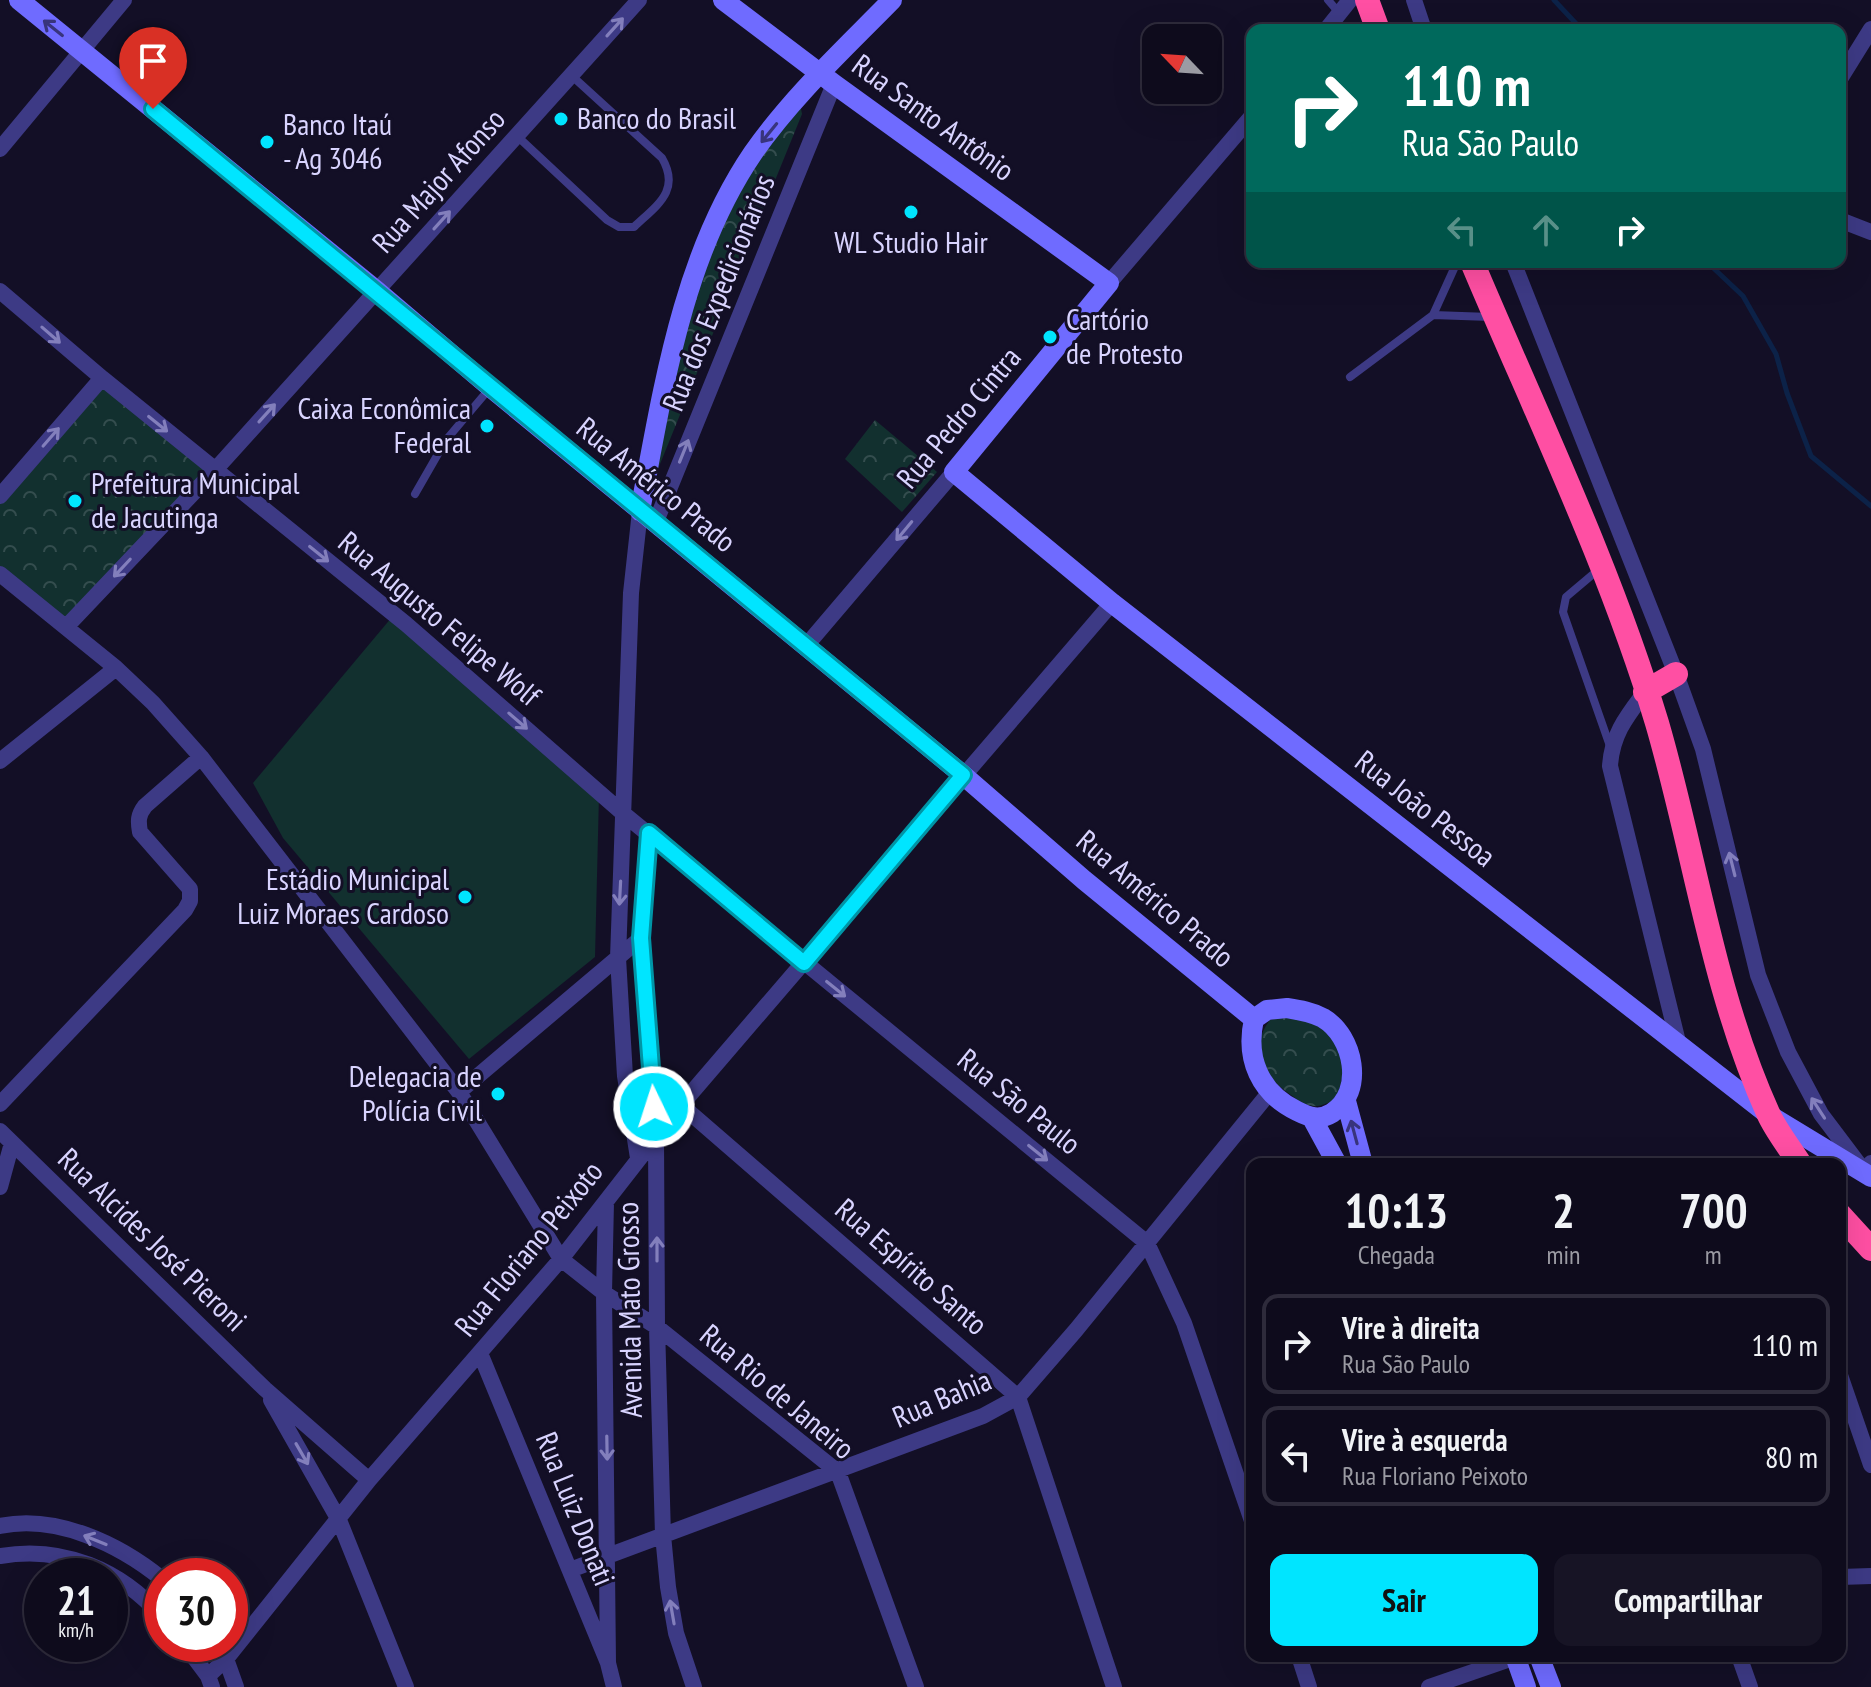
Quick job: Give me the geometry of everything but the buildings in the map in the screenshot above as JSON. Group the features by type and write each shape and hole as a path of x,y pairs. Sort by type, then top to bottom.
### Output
{"highway":[{"path":"1367,0 1376,24"},
{"path":"1475,268 1602,566 1656,722 1735,1026 1769,1115 1796,1158"},
{"path":"1645,692 1676,674"},
{"path":"1846,1222 1871,1249"}],"street":[{"name":"Rua Américo Prado","path":"19,0 377,291 1254,1019"},
{"path":"0,149 124,0"},
{"name":"Rua Major Afonso","path":"67,626 215,470 639,0"},
{"name":"Rua Santo Antônio","path":"723,0 1109,283"},
{"path":"648,517 678,334 697,266 723,206 752,154 826,78 892,0"},
{"path":"1331,24 1350,0"},
{"path":"1414,0 1422,24"},
{"path":"1846,69 1871,29"},
{"name":"Rua dos Expedicionários","path":"625,815 631,593 648,517 826,78"},
{"name":"Rua Pedro Cintra","path":"805,647 1246,123"},
{"path":"1846,222 1871,232"},
{"path":"1515,268 1703,749 1763,987 1803,1083 1821,1114 1869,1170"},
{"name":"Rua Augusto Felipe Wolf","path":"0,291 102,378 406,624 625,815"},
{"path":"0,496 102,378"},
{"name":"Rua João Pessoa","path":"954,472 1112,603 1769,1115 1869,1170"},
{"path":"0,574 116,668 153,703 201,757 459,1092 561,1259"},
{"name":"Rua Floriano Peixoto","path":"248,1632 369,1480 561,1259 681,1105 1112,603"},
{"path":"0,761 116,668"},
{"path":"1645,692 1620,726 1611,750 1610,766 1679,1046"},
{"path":"0,1104 185,910 190,901 190,889 140,832 138,822 145,806 201,757"},
{"name":"Rua São Paulo","path":"625,815 1147,1243 1184,1323 1246,1504"},
{"name":"Avenida Mato Grosso","path":"625,815 618,958 625,1076 638,1158"},
{"name":"Avenida Mato Grosso","path":"649,833 641,938 656,1136 663,1535 676,1633 694,1687"},
{"path":"459,1092 641,938"},
{"path":"1334,1158 1312,1118 1269,1093 1258,1075 1250,1038 1254,1019 1267,1010 1287,1008 1306,1011 1325,1019 1339,1032 1348,1048 1352,1081 1346,1101 1361,1158"},
{"name":"Rua Bahia","path":"570,1570 838,1472 983,1416 1018,1397 1269,1093"},
{"path":"1312,1118 1327,1116 1346,1101"},
{"name":"Rua Espírito Santo","path":"681,1105 1018,1397"},
{"name":"Rua Alcides José Pieroni","path":"0,1131 265,1389 369,1480"},
{"path":"0,1187 12,1143"},
{"name":"Avenida Mato Grosso","path":"606,1202 608,1663"},
{"name":"Rua Rio de Janeiro","path":"561,1259 604,1293 657,1327 838,1472 916,1687"},
{"name":"Rua Luiz Donati","path":"480,1353 608,1663 614,1687"},
{"name":"Rua Alcides José Pieroni","path":"265,1389 339,1520 406,1687"},
{"path":"1846,1392 1871,1465"},
{"path":"1018,1397 1114,1687"},
{"path":"0,1526 38,1523 63,1528 96,1539 144,1566"},
{"path":"0,1556 49,1553 88,1563 113,1574 144,1598"},
{"path":"1846,1577 1871,1576"},
{"path":"196,1662 210,1682"},
{"name":"Rua Floriano Peixoto","path":"210,1682 224,1662"},
{"path":"227,1662 236,1687"},
{"path":"1301,1662 1309,1687"},
{"path":"1429,1687 1502,1662"},
{"path":"1518,1662 1526,1687"},
{"path":"1541,1662 1551,1687"},
{"path":"1741,1662 1750,1687"}],"lane":[{"path":"1328,0 1340,14"},
{"path":"517,136 607,220 619,227 634,227 662,200 670,185 670,171 662,158 571,75"},
{"path":"1350,377 1433,315 1454,268"},
{"path":"1433,315 1495,317"},
{"path":"415,494 446,440 490,387"},
{"path":"1602,566 1566,597 1563,612 1611,750"}],"green space":[{"path":"799,99 802,114 645,501 690,270"},
{"path":"102,378 215,470 67,626 0,572 0,496"},
{"path":"875,420 937,472 902,512 845,459"},
{"name":"Estádio Municipal Luiz Moraes Cardoso","path":"392,617 599,795 595,957 469,1059 283,838 253,783"},
{"path":"1293,1015 1328,1029 1346,1061 1337,1099 1319,1106 1307,1105 1282,1088 1262,1062 1260,1041 1270,1020"}],"waterway":[{"path":"1554,0 1576,24"},
{"path":"1713,268 1743,296 1776,354 1811,456 1871,506"}],"place":[{"name":"Banco do Brasil","path":"561,119"},
{"name":"Banco Itaú - Ag 3046","path":"267,142"},
{"name":"WL Studio Hair","path":"911,212"},
{"name":"Cartório de Protesto","path":"1050,337"},
{"name":"Caixa Econômica Federal","path":"487,426"},
{"name":"Prefeitura Municipal de Jacutinga","path":"75,501"},
{"name":"Estádio Municipal Luiz Moraes Cardoso","path":"465,897"},
{"name":"Delegacia de Polícia Civil","path":"498,1094"}],"route":[{"path":"153,109 963,775 804,963 649,833 641,938 654,1107"}]}
